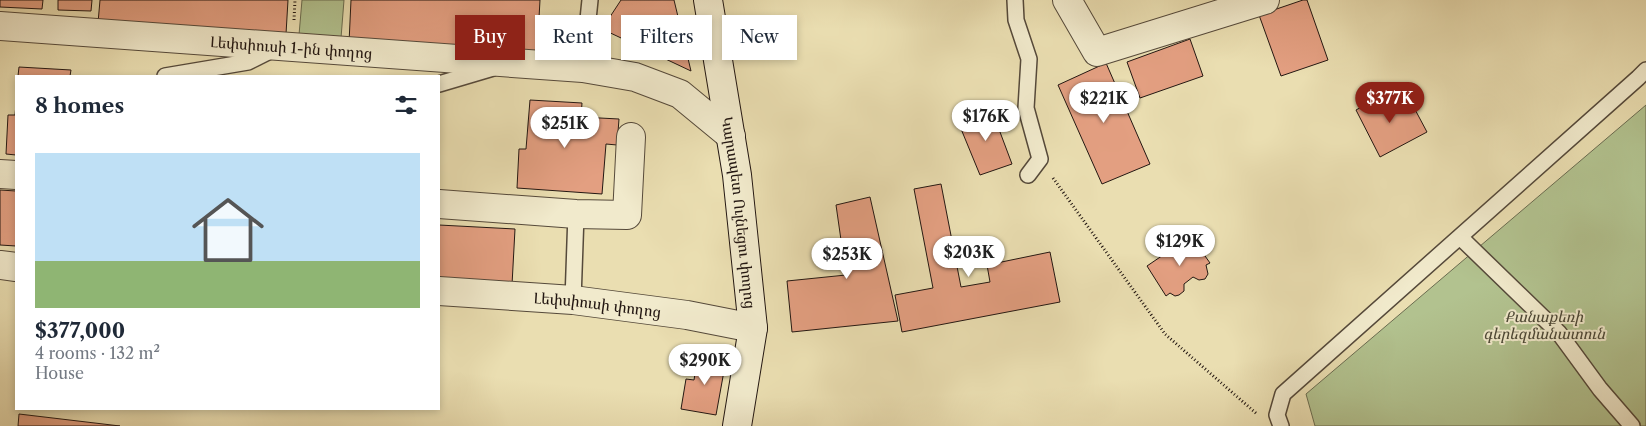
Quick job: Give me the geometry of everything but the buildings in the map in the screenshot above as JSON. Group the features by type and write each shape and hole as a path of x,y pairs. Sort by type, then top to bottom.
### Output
{"street":[{"name":"Կարապետ Ուլնեցու փողոց","path":"708,0 737,175 753,328 737,426"},
{"path":"1067,0 1097,52 1265,0"},
{"name":"Լեփսիուսի 1-ին փողոց","path":"0,26 583,68 636,77 680,94 731,136"},
{"path":"440,204 576,214 627,215 631,137"},
{"path":"0,174 15,175"},
{"path":"0,265 15,267"},
{"name":"Լեփսիուսի փողոց","path":"440,291 573,300 687,315 753,328"}],"lane":[{"path":"583,68 590,0"},
{"path":"1015,0 1016,20 1029,59 1026,108 1040,159 1028,175"},
{"path":"171,75 248,62 280,46"},
{"path":"440,84 511,63"},
{"path":"1281,426 1277,415 1283,394 1646,70"},
{"path":"573,300 576,214"},
{"path":"1460,236 1559,333 1600,389 1632,426"}],"path":[{"path":"1040,159 1165,334 1264,420"}],"green space":[{"path":"302,0 344,0 341,38 299,35"},
{"name":"Քանաքեռի գերեզմանատուն","path":"1646,105 1646,426 1315,426 1306,394"}]}
